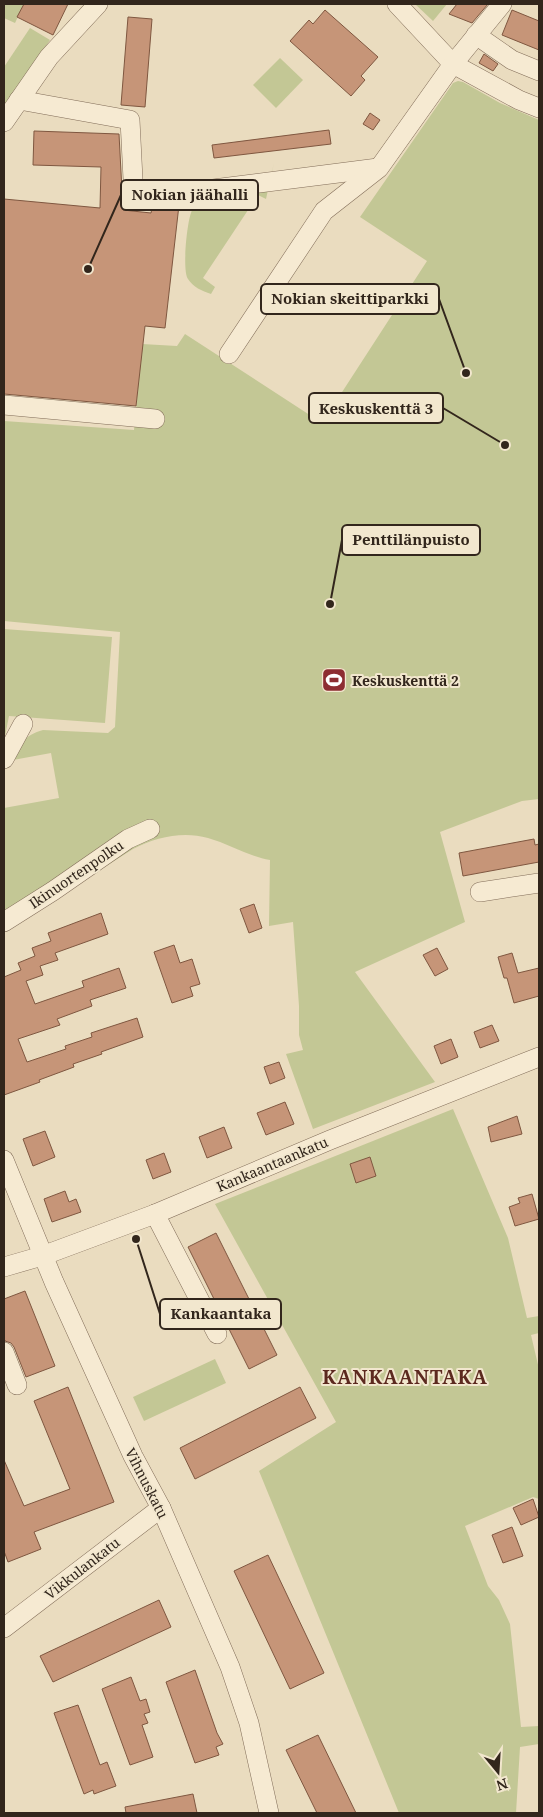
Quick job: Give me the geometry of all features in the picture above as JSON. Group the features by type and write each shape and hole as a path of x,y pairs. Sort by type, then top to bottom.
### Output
{"street":[{"path":"4,122 49,57 98,4"},
{"path":"397,4 453,64 519,100 539,108"},
{"path":"229,354 324,211 379,168 453,64 502,4"},
{"path":"476,35 512,60 539,71"},
{"path":"19,100 130,120 134,199 379,168"},
{"path":"4,405 155,419"},
{"path":"4,760 23,724"},
{"name":"Ikinuortenpolku","path":"4,922 128,839 150,829"},
{"path":"480,892 539,883"},
{"name":"Kankaantaankatu","path":"4,1267 42,1256 155,1214 330,1140 539,1057"},
{"name":"Vihnuskatu","path":"4,1160 42,1256 134,1456 161,1508 230,1667 249,1723 268,1813"},
{"path":"155,1214 217,1334"},
{"path":"4,1352 17,1385"},
{"name":"Vikkulankatu","path":"4,1628 161,1508"}],"green space":[{"path":"4,4 24,4 15,23 4,18"},
{"path":"415,4 447,4 433,21"},
{"path":"30,28 50,40 4,108 4,67"},
{"path":"280,58 303,80 276,108 253,85"},
{"path":"458,81 500,103 539,120 539,799 522,801 440,832 465,922 355,972 435,1082 313,1129 286,1054 303,1050 299,1035 299,1006 293,922 269,926 270,860 199,836 179,835 160,838 133,849 4,931 4,808 59,798 51,753 13,760 27,737 43,730 108,733 115,727 120,632 4,621 4,421 134,430 142,344 177,346 185,334 322,423 427,261 360,217 453,83"},
{"path":"274,163 266,199 258,195 203,278 215,287 211,294 204,292 188,279 185,267 189,218 193,208 204,198 268,188"},
{"path":"4,629 112,637 105,723 9,716 4,741"},
{"path":"453,1109 508,1238 527,1318 539,1316 539,1333 531,1335 539,1369 539,1499 533,1497 465,1526 488,1586 499,1600 510,1624 521,1727 539,1726 539,1744 520,1747 516,1813 399,1813 259,1471 336,1422 215,1204"},
{"path":"215,1359 226,1383 144,1421 133,1397"}],"building":[{"path":"24,4 68,4 53,35 17,17"},
{"path":"457,4 488,4 472,23 449,14"},
{"path":"325,10 378,57 361,76 365,80 351,96 290,41 309,20 313,24"},
{"path":"512,10 539,21 539,50 502,35"},
{"path":"128,17 152,19 145,107 121,105"},
{"path":"484,54 498,64 493,71 479,63"},
{"path":"370,113 380,120 373,130 363,124"},
{"path":"329,130 331,144 214,158 212,145"},
{"path":"34,131 119,134 123,210 151,213 152,208 179,205 165,328 145,326 136,406 4,394 4,199 100,208 101,167 33,165"},
{"path":"534,839 535,845 539,844 539,862 463,876 459,853"},
{"path":"254,904 262,928 249,933 240,909"},
{"path":"101,913 108,934 55,953 58,960 40,966 43,975 26,981 35,1004 84,987 82,981 119,968 126,988 90,1000 92,1006 57,1019 60,1025 18,1039 27,1062 66,1049 65,1046 92,1037 91,1033 137,1018 143,1037 101,1052 102,1054 73,1064 74,1067 4,1095 4,977 21,970 18,963 35,956 32,948 51,941 48,933"},
{"path":"174,945 180,963 192,959 200,984 190,987 193,996 172,1003 154,952"},
{"path":"437,948 448,969 435,976 423,955"},
{"path":"512,953 518,973 539,968 539,996 514,1003 507,978 504,978 498,957"},
{"path":"492,1025 499,1041 480,1048 474,1032"},
{"path":"451,1039 458,1057 441,1064 434,1046"},
{"path":"279,1062 285,1078 270,1084 264,1067"},
{"path":"285,1102 294,1124 266,1135 257,1113"},
{"path":"517,1116 522,1134 491,1142 488,1127"},
{"path":"224,1127 232,1148 207,1158 199,1137"},
{"path":"45,1131 55,1157 33,1166 23,1139"},
{"path":"164,1153 171,1172 153,1179 146,1160"},
{"path":"370,1157 376,1176 356,1183 350,1164"},
{"path":"65,1191 69,1202 76,1199 81,1212 52,1222 44,1199"},
{"path":"532,1194 539,1219 515,1226 509,1207 520,1203 518,1198"},
{"path":"216,1233 277,1355 249,1369 188,1247"},
{"path":"25,1291 55,1366 26,1377 14,1347 11,1343 5,1341 4,1338 4,1299"},
{"path":"68,1387 114,1502 34,1532 41,1549 8,1562 4,1551 4,1460 24,1506 70,1489 34,1401"},
{"path":"300,1387 316,1418 195,1479 180,1448"},
{"path":"533,1499 539,1517 521,1525 513,1508"},
{"path":"512,1527 523,1556 503,1563 492,1535"},
{"path":"268,1555 324,1673 290,1689 234,1571"},
{"path":"159,1600 171,1627 53,1682 40,1656"},
{"path":"195,1670 217,1733 223,1744 216,1747 219,1755 195,1763 166,1682"},
{"path":"131,1677 140,1701 146,1699 150,1712 144,1714 148,1723 142,1725 153,1757 130,1765 102,1689"},
{"path":"78,1705 100,1765 107,1762 116,1786 94,1794 93,1790 84,1794 54,1713"},
{"path":"318,1735 356,1813 317,1813 286,1750"},
{"path":"193,1794 197,1813 126,1813 125,1807"}],"place":[{"name":"Nokian jäähalli","path":"88,269"},
{"name":"Nokian skeittiparkki","path":"466,373"},
{"name":"Keskuskenttä 3","path":"505,445"},
{"name":"Penttilänpuisto","path":"330,604"},
{"name":"Keskuskenttä 2","path":"334,680"},
{"name":"Kankaantaka","path":"136,1239"}],"district":[{"name":"KANKAANTAKA","path":"405,1377"}]}
